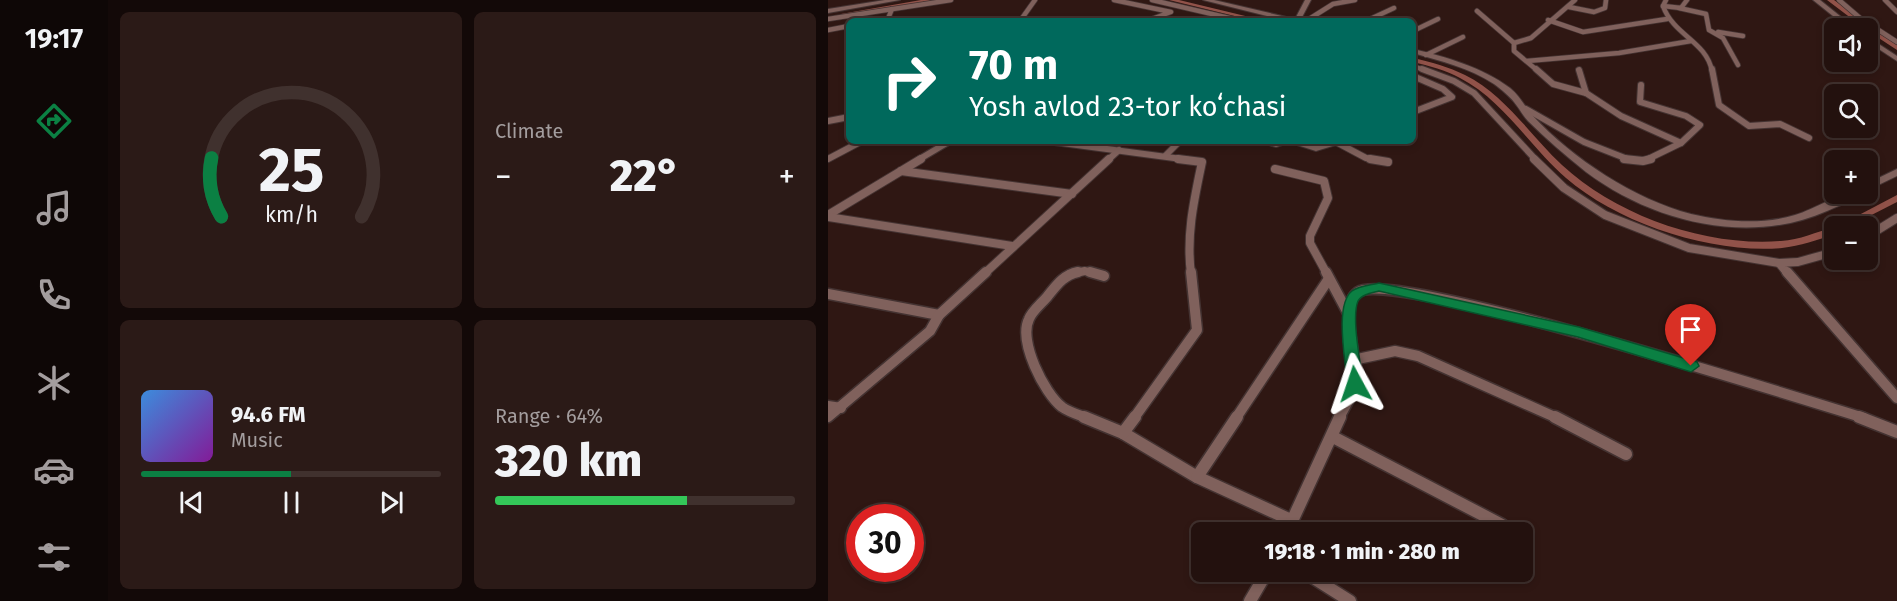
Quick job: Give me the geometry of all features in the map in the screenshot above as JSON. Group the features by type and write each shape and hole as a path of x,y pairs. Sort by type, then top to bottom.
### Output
{"street":[{"path":"828,11 897,0"},
{"path":"828,19 951,0"},
{"path":"1022,18 1035,0"},
{"path":"1114,0 1170,12 1154,18"},
{"path":"1152,0 1229,18"},
{"path":"1206,0 1283,18"},
{"path":"1298,18 1308,0"},
{"path":"1311,18 1333,4 1355,0"},
{"path":"1514,43 1530,38 1548,20 1569,7 1575,0"},
{"path":"1569,7 1598,12 1605,8 1606,0"},
{"path":"1679,8 1684,6 1687,0"},
{"path":"1816,0 1839,18"},
{"path":"1839,0 1860,18 1897,42"},
{"path":"1886,0 1897,12"},
{"path":"1743,36 1709,30 1706,14 1665,3 1667,19 1709,57 1719,105 1751,126 1780,124 1809,138"},
{"path":"1373,18 1395,8"},
{"path":"888,18 892,9"},
{"path":"1477,11 1514,43 1514,51 1553,84 1586,93 1621,116 1681,143"},
{"path":"1416,29 1438,19"},
{"path":"1548,20 1583,32 1667,19"},
{"path":"828,30 846,27"},
{"path":"1716,32 1723,38 1738,65"},
{"path":"1426,55 1463,38"},
{"path":"1527,61 1619,53 1691,41"},
{"path":"1878,46 1897,59"},
{"path":"1416,52 1485,77 1510,93 1526,109 1608,153 1635,162 1651,158 1681,143 1700,125 1686,116 1640,102 1641,85"},
{"path":"1416,67 1454,81 1474,93 1513,138 1564,188 1605,215 1689,248 1779,263 1798,262 1824,255"},
{"path":"1579,70 1586,93"},
{"path":"1416,77 1443,89 1452,97 1416,110"},
{"path":"1526,109 1529,117 1600,177 1644,201 1682,213 1747,224 1780,222 1815,213 1833,204"},
{"path":"829,121 846,118"},
{"path":"828,159 856,144"},
{"path":"828,216 945,144"},
{"path":"1071,144 1202,162 1191,214 1188,249 1197,327 1123,433"},
{"path":"1165,156 1177,144"},
{"path":"1303,144 1316,148 1330,144"},
{"path":"1341,144 1366,158 1388,162"},
{"path":"828,417 930,331 939,315 1119,150"},
{"path":"1275,169 1324,182 1328,198 1310,236 1310,243 1349,315"},
{"path":"901,171 1072,194"},
{"path":"1878,182 1897,172"},
{"path":"828,216 1012,246"},
{"path":"1878,230 1897,218"},
{"path":"1779,263 1897,398"},
{"path":"1104,276 1085,271 1069,274 1060,281 1028,320 1027,338 1041,384 1056,403 1123,433 1197,477 1293,521 1333,437 1355,384 1349,315 1352,300 1358,292 1370,288 1417,294 1579,332 1870,420 1897,432"},
{"path":"1197,477 1328,280"},
{"path":"828,294 939,315"},
{"path":"1353,360 1395,351 1418,356 1538,408 1626,454"},
{"path":"828,406 841,408"},
{"path":"1333,437 1496,522"},
{"path":"1250,601 1261,582"},
{"path":"1321,582 1350,601"}],"waterway":[{"path":"844,14 931,0"},
{"path":"1172,0 1250,18"},
{"path":"1830,0 1854,18"},
{"path":"1878,36 1897,48"},
{"path":"1416,61 1469,80 1496,101 1570,177 1613,206 1639,218 1693,236 1748,244 1789,244 1824,234"},
{"path":"1862,216 1897,198"}],"route":[{"path":"1355,384 1349,315 1352,300 1358,292 1379,287 1460,303 1579,332 1691,366"}]}
